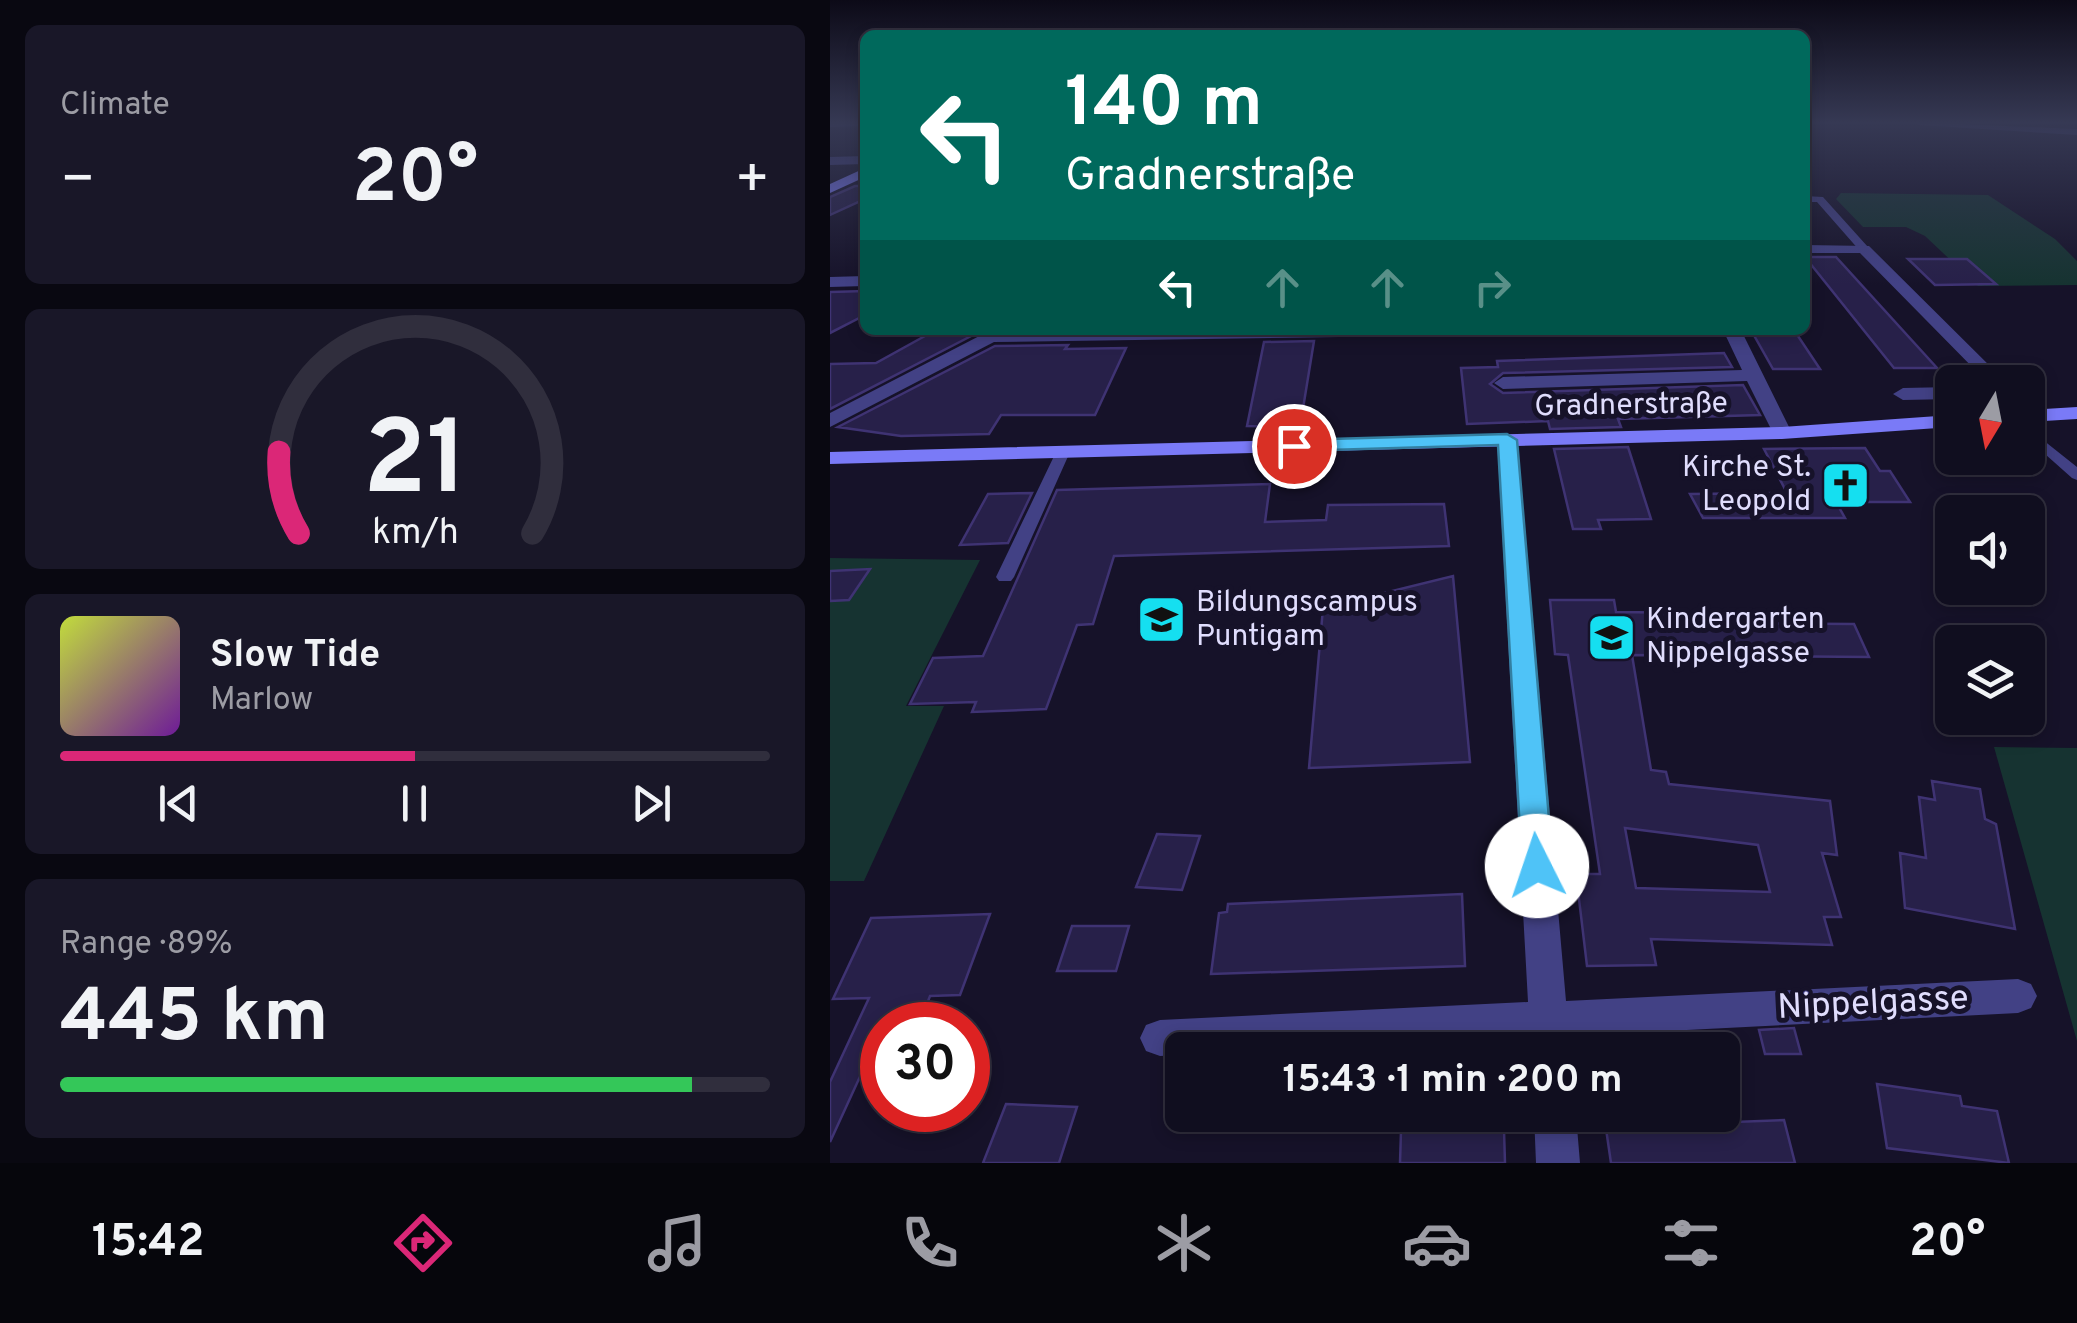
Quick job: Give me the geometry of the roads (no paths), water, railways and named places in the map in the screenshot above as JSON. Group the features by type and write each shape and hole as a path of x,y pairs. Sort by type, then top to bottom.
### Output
{"main road":[{"path":"830,190 856,176"},
{"path":"2045,417 2077,413"},
{"name":"Gradnerstraße","path":"830,458 1782,433 1935,423"}],"street":[{"path":"847,181 860,181"},
{"path":"1810,249 1864,248 1980,365"},
{"path":"830,282 860,281"},
{"path":"830,421 995,335"},
{"path":"1734,335 1782,433"},
{"path":"1503,384 1751,375"},
{"path":"1903,394 1935,394"},
{"path":"1507,440 1549,1032"},
{"name":"Nippelgasse","path":"1596,1032 2018,996"},
{"name":"Nippelgasse","path":"1160,1038 1165,1038"},
{"path":"1555,1132 1558,1163"}],"lane":[{"path":"1810,199 1820,199 1864,248"},
{"path":"2045,437 2077,474"},
{"path":"1005,577 1063,452"}],"place":[{"name":"Kirche St. Leopold","path":"1846,485"},
{"name":"Bildungscampus Puntigam","path":"1161,620"},
{"name":"Kindergarten Nippelgasse","path":"1611,637"}]}
